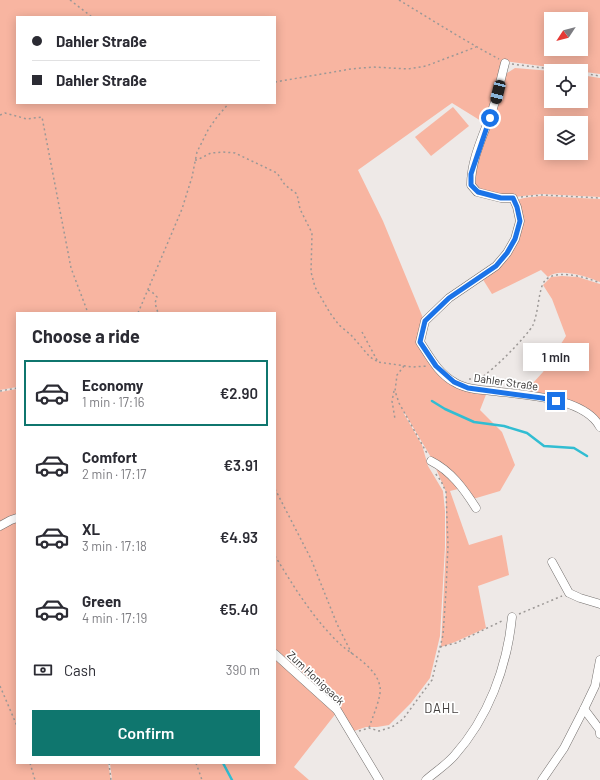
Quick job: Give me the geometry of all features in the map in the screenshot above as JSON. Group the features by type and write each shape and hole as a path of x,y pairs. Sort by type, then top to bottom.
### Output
{"street":[{"path":"505,63 494,106 471,174 471,185 478,192 501,198 513,198"},
{"name":"Dahler Straße","path":"513,198 517,207 520,221 515,239 507,253 496,266 449,298 425,321 420,342 436,366 454,382 468,388 542,398 575,407 588,413 600,427"},
{"path":"431,461 441,466 458,482 476,508"},
{"path":"0,526 16,518"},
{"path":"552,562 569,593 600,604"},
{"path":"426,780 454,757 479,724 500,676 507,652 512,617"},
{"name":"Zum Honigsack","path":"276,655 337,710 350,734 379,780"},
{"path":"542,780 564,748 584,709 595,686 600,660"},
{"path":"584,709 600,730 600,734"}],"path":[{"path":"70,0 91,16"},
{"path":"399,0 505,63 544,68"},
{"path":"276,82 351,69 373,67 408,69 426,66 476,47"},
{"path":"588,74 600,76"},
{"path":"138,312 182,209 192,177 197,152 217,116 228,104"},
{"path":"0,114 5,113 27,119 42,117 71,268 88,312"},
{"path":"195,160 198,160 211,153 223,152 235,154 277,173 285,185 297,194 300,209 312,234 311,272 315,287 330,313 339,325 370,358 378,362 412,367 436,366"},
{"path":"513,198 542,195 600,198"},
{"path":"469,379 481,377 517,345 532,325 542,284 550,276 562,274 579,276 600,282"},
{"path":"148,290 157,297 155,303 158,312"},
{"path":"362,332 378,362"},
{"path":"350,734 369,728 379,731 392,727 403,719 432,680 441,641 448,568 446,492 441,481 433,470 431,461 394,391 396,375 404,366"},
{"path":"395,387 392,401 395,419"},
{"path":"0,391 16,388"},
{"path":"276,491 311,559 337,624 352,654"},
{"path":"276,558 306,605 340,644 373,672 379,681 381,692 369,728"},
{"path":"0,686 16,724"},
{"path":"30,764 35,780"},
{"path":"109,764 111,780"},
{"path":"196,764 202,780"}],"shaded area":[{"path":"0,0 600,0 600,74 588,72 588,64 544,64 544,66 504,61 486,124 452,103 358,170 383,221 423,318 418,343 444,378 487,392 480,410 502,432 515,465 500,491 473,499 432,459 403,412 422,445 428,466 443,491 445,511 445,547 440,636 430,678 411,703 389,725 366,727 351,732 338,709 276,653 276,312 16,312 16,387 0,390"},
{"path":"515,68 544,70 544,108 588,108 588,76 600,78 600,197 542,194 514,197 479,191 473,184 482,143 503,80 507,73"},
{"path":"453,107 469,126 431,156 415,137"},
{"path":"541,196 600,199 600,282 566,273 553,274 548,277 541,270 492,294 482,278 517,238 518,200"},
{"path":"551,277 578,277 600,284 600,421 582,407 523,394 543,372 566,336 552,299 543,285"},
{"path":"16,389 16,517 0,525 0,392"},
{"path":"434,464 462,488 450,491 469,545 502,535 509,575 478,586 486,628 441,647 446,546 446,492"},
{"path":"16,520 16,764 108,764 111,780 0,780 0,528"},
{"path":"276,656 337,712 294,767 309,780 112,780 110,764 276,764"}],"waterway":[{"path":"432,401 445,409 474,422 504,426 527,433 544,446 574,448 587,456"},
{"path":"224,764 232,780"}],"district":[{"name":"DAHL","path":"442,708"}],"route":[{"path":"490,118 471,174 471,185 478,192 501,198 513,198 517,207 520,221 515,239 507,253 496,266 449,298 425,321 420,342 436,366 445,376 454,382 468,388 556,401"}]}
